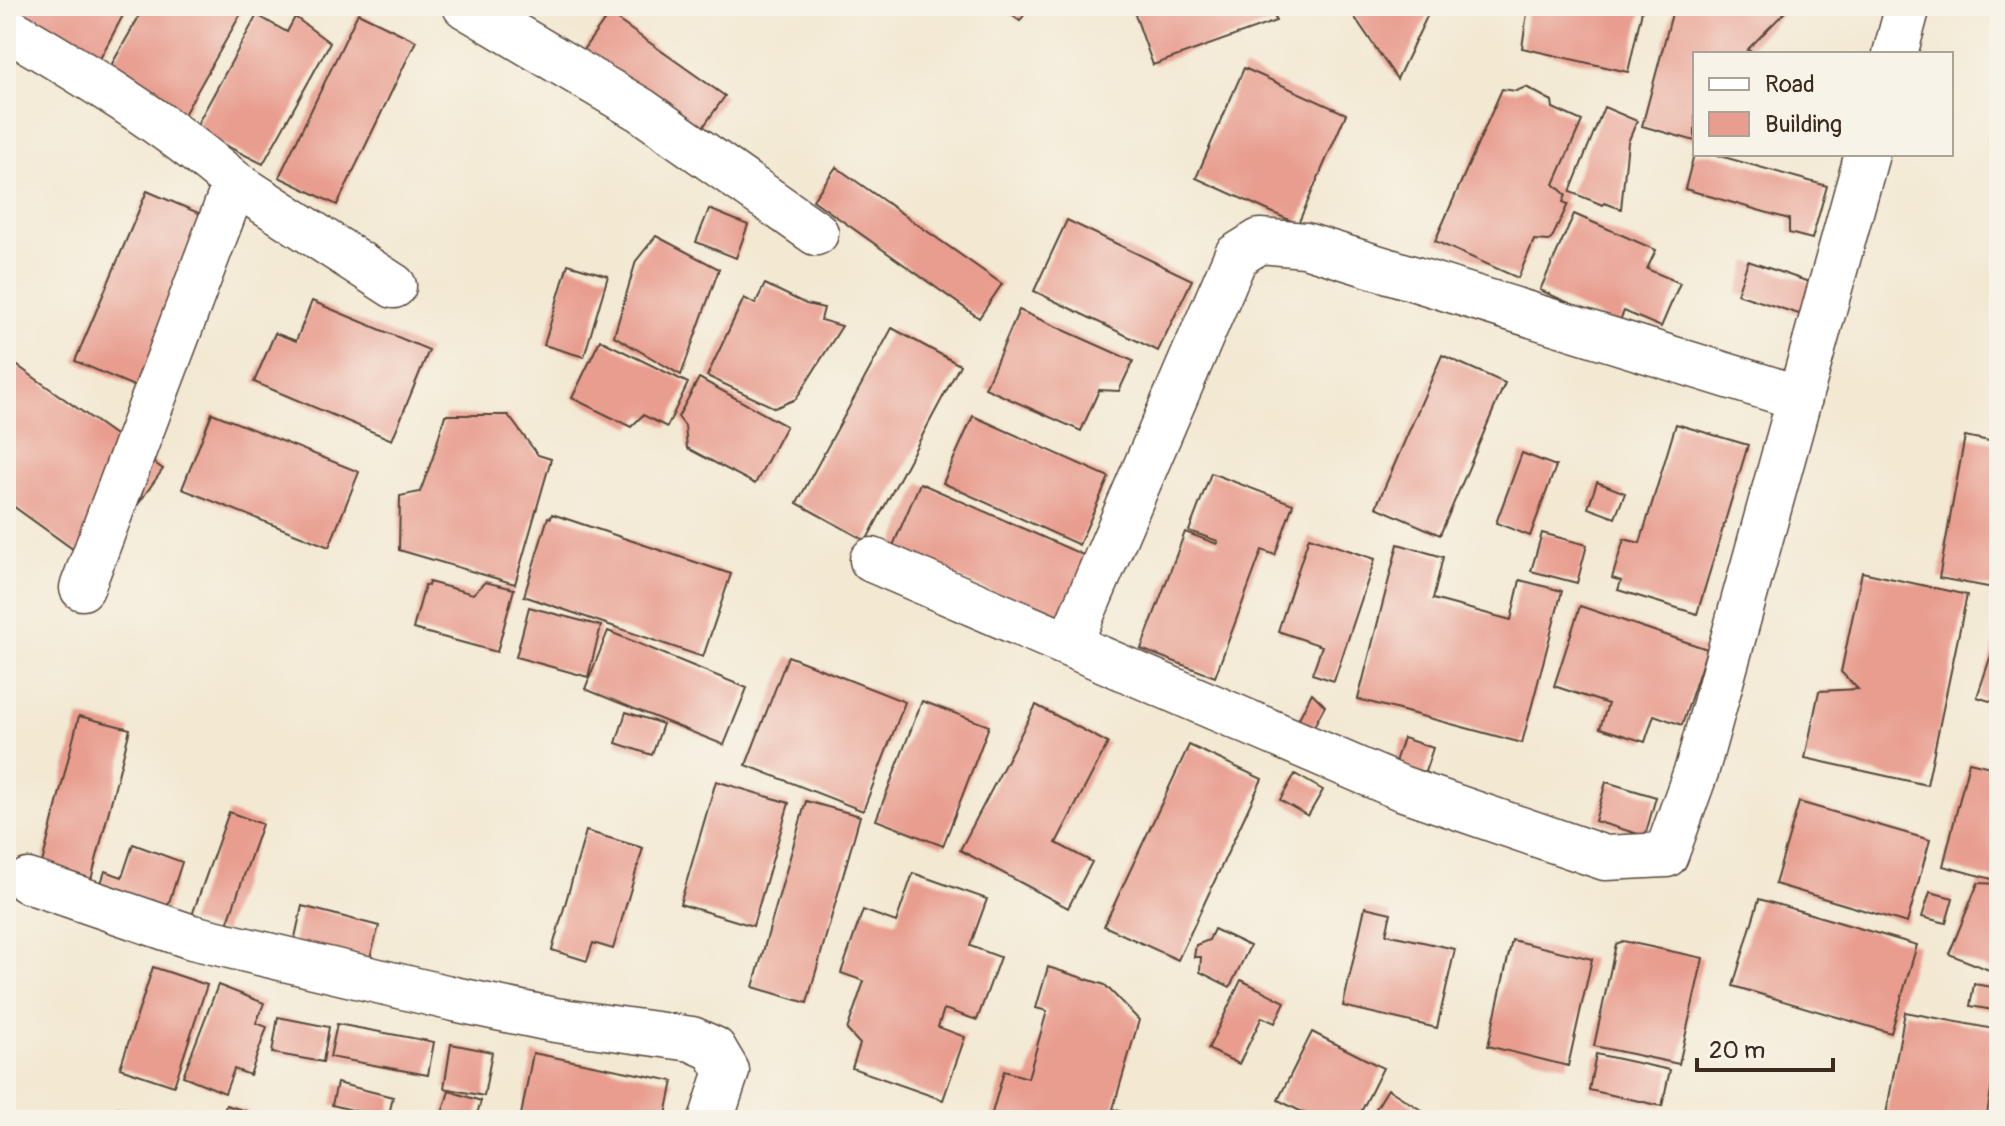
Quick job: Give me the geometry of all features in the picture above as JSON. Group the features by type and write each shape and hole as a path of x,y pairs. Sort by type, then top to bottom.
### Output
{"street":[{"path":"465,6 641,110 816,233"},
{"path":"1896,52 1908,6"},
{"path":"6,28 89,78 204,157 235,183 394,286"},
{"path":"872,560 1401,788 1605,858 1666,855 1697,769 1866,156"},
{"path":"82,588 235,183"},
{"path":"1069,645 1236,256 1260,241 1305,245 1800,398"},
{"path":"28,881 192,937 555,1020 692,1039 714,1049 727,1071 711,1120"}],"building":[{"path":"6,6 128,6 94,70 6,22"},
{"path":"145,6 236,6 243,10 181,120 105,76"},
{"path":"999,6 1030,6 1020,21"},
{"path":"1132,6 1271,6 1276,21 1153,65"},
{"path":"1347,6 1432,6 1397,79"},
{"path":"1528,6 1643,6 1628,72 1522,48"},
{"path":"1674,6 1785,6 1786,11 1747,50 1753,52 1693,52 1693,140 1642,126"},
{"path":"358,13 416,41 337,205 279,177"},
{"path":"609,14 725,96 696,137 580,54"},
{"path":"257,15 287,32 295,17 330,43 263,164 194,130"},
{"path":"1244,68 1346,114 1298,224 1196,178"},
{"path":"1526,87 1552,101 1553,108 1582,121 1554,184 1566,195 1563,202 1568,204 1552,238 1549,241 1534,240 1518,278 1435,241 1502,89 1516,91"},
{"path":"1604,107 1637,121 1628,142 1621,209 1570,192"},
{"path":"1693,156 1720,156 1827,186 1812,239 1789,233 1789,219 1685,189"},
{"path":"836,167 1002,284 979,318 813,200"},
{"path":"147,191 229,226 157,396 75,361"},
{"path":"709,209 748,225 736,258 696,242"},
{"path":"1574,214 1656,250 1647,269 1680,283 1661,327 1624,311 1618,325 1540,290"},
{"path":"1067,220 1192,280 1158,351 1034,291"},
{"path":"656,236 719,269 681,375 614,336 636,261"},
{"path":"1748,261 1812,283 1802,315 1737,294"},
{"path":"568,264 608,276 584,357 544,345"},
{"path":"765,284 806,304 824,308 821,320 842,326 796,399 775,408 707,376 744,298 755,304"},
{"path":"312,301 429,350 392,440 254,382 275,333 296,341"},
{"path":"1019,310 1133,361 1119,391 1099,390 1081,431 985,388"},
{"path":"892,328 960,365 866,541 797,503"},
{"path":"600,340 688,383 667,427 643,415 631,427 572,398"},
{"path":"1442,355 1505,383 1440,535 1376,507"},
{"path":"8,359 163,469 95,565 6,501"},
{"path":"699,378 786,426 755,484 687,448 685,426 678,417"},
{"path":"212,413 359,472 329,547 182,489"},
{"path":"445,415 508,415 538,455 551,459 515,584 399,550 400,496 420,492"},
{"path":"973,416 1109,477 1079,545 943,483"},
{"path":"1676,424 1748,445 1697,614 1618,590 1621,581 1612,578 1624,539 1640,543"},
{"path":"1965,436 1999,443 1999,589 1939,578"},
{"path":"1522,453 1556,466 1530,536 1496,523"},
{"path":"1211,473 1293,504 1275,555 1262,550 1215,677 1141,649 1185,532 1217,544 1218,541 1189,531"},
{"path":"1597,482 1625,493 1615,518 1588,508"},
{"path":"920,483 1088,557 1060,622 892,548"},
{"path":"552,514 731,574 703,657 524,596 548,517 551,518"},
{"path":"1542,533 1587,545 1577,583 1531,571"},
{"path":"1309,537 1375,559 1334,681 1312,674 1322,646 1278,631"},
{"path":"1398,544 1443,557 1433,599 1511,620 1520,580 1562,591 1522,743 1358,699"},
{"path":"1862,572 1967,595 1927,785 1805,758 1819,691 1858,689 1841,672"},
{"path":"429,582 473,594 485,582 514,589 497,652 413,629 425,585 428,586"},
{"path":"1580,606 1707,649 1682,725 1654,715 1645,742 1600,728 1608,704 1554,686"},
{"path":"529,607 601,626 588,677 516,657"},
{"path":"608,631 747,688 724,745 585,689"},
{"path":"1999,631 1999,704 1977,697"},
{"path":"788,656 905,702 863,811 746,765"},
{"path":"1312,693 1325,706 1313,728 1298,720"},
{"path":"922,701 989,726 943,846 876,820"},
{"path":"1036,705 1108,743 1056,843 1092,862 1068,908 960,850"},
{"path":"626,712 663,724 652,755 616,743"},
{"path":"79,716 130,729 91,880 41,867"},
{"path":"1403,738 1433,748 1424,775 1394,765"},
{"path":"1189,745 1262,779 1178,960 1104,926"},
{"path":"1969,762 1999,769 1999,881 1943,866"},
{"path":"1295,774 1323,790 1308,816 1280,800"},
{"path":"716,781 789,803 753,926 680,904"},
{"path":"1606,782 1656,797 1645,836 1595,821"},
{"path":"806,801 860,816 807,1003 753,987"},
{"path":"1799,802 1930,840 1907,923 1775,884"},
{"path":"229,812 262,824 224,933 190,921"},
{"path":"586,831 643,848 613,949 593,943 587,961 552,950"},
{"path":"133,844 182,862 164,918 97,896 105,871 122,877"},
{"path":"913,873 987,899 970,946 1000,957 977,1020 944,1009 938,1027 965,1037 943,1100 852,1068 860,1044 847,1030 864,981 841,973 863,910 896,922"},
{"path":"1978,883 1999,884 1999,974 1949,954"},
{"path":"1930,892 1953,898 1946,923 1922,917"},
{"path":"1759,899 1917,945 1891,1033 1733,986"},
{"path":"302,906 379,926 369,961 294,942"},
{"path":"1365,907 1391,913 1386,934 1455,949 1437,1028 1343,1006"},
{"path":"1214,929 1250,946 1230,987 1200,972 1201,957 1194,957 1196,945 1209,940"},
{"path":"1512,940 1592,959 1568,1066 1488,1046"},
{"path":"1623,941 1703,958 1679,1064 1594,1046 1616,944"},
{"path":"153,967 207,985 174,1086 120,1068"},
{"path":"1048,967 1105,985 1139,1020 1113,1109 1129,1114 1128,1120 990,1120 1004,1071 1028,1078 1047,1011 1036,1008"},
{"path":"1241,980 1285,1002 1275,1023 1262,1017 1239,1064 1208,1049"},
{"path":"1974,984 1999,988 1999,1011 1970,1006"},
{"path":"218,985 264,1003 256,1023 267,1027 250,1075 234,1069 225,1093 183,1076"},
{"path":"1905,1012 1999,1030 1986,1120 1885,1120"},
{"path":"278,1017 329,1027 323,1062 272,1053"},
{"path":"337,1024 434,1042 428,1075 330,1057"},
{"path":"1312,1032 1383,1068 1357,1120 1318,1120 1278,1100"},
{"path":"451,1044 492,1052 484,1096 444,1088"},
{"path":"533,1053 673,1081 665,1120 520,1120"},
{"path":"1596,1054 1670,1070 1662,1106 1589,1090"},
{"path":"337,1083 393,1097 388,1119 332,1105"},
{"path":"1388,1089 1432,1117 1430,1120 1369,1120"},
{"path":"449,1091 481,1101 475,1120 440,1120"},
{"path":"226,1105 249,1112 247,1120 221,1120"},
{"path":"115,1108 150,1119 150,1120 111,1120"}]}
